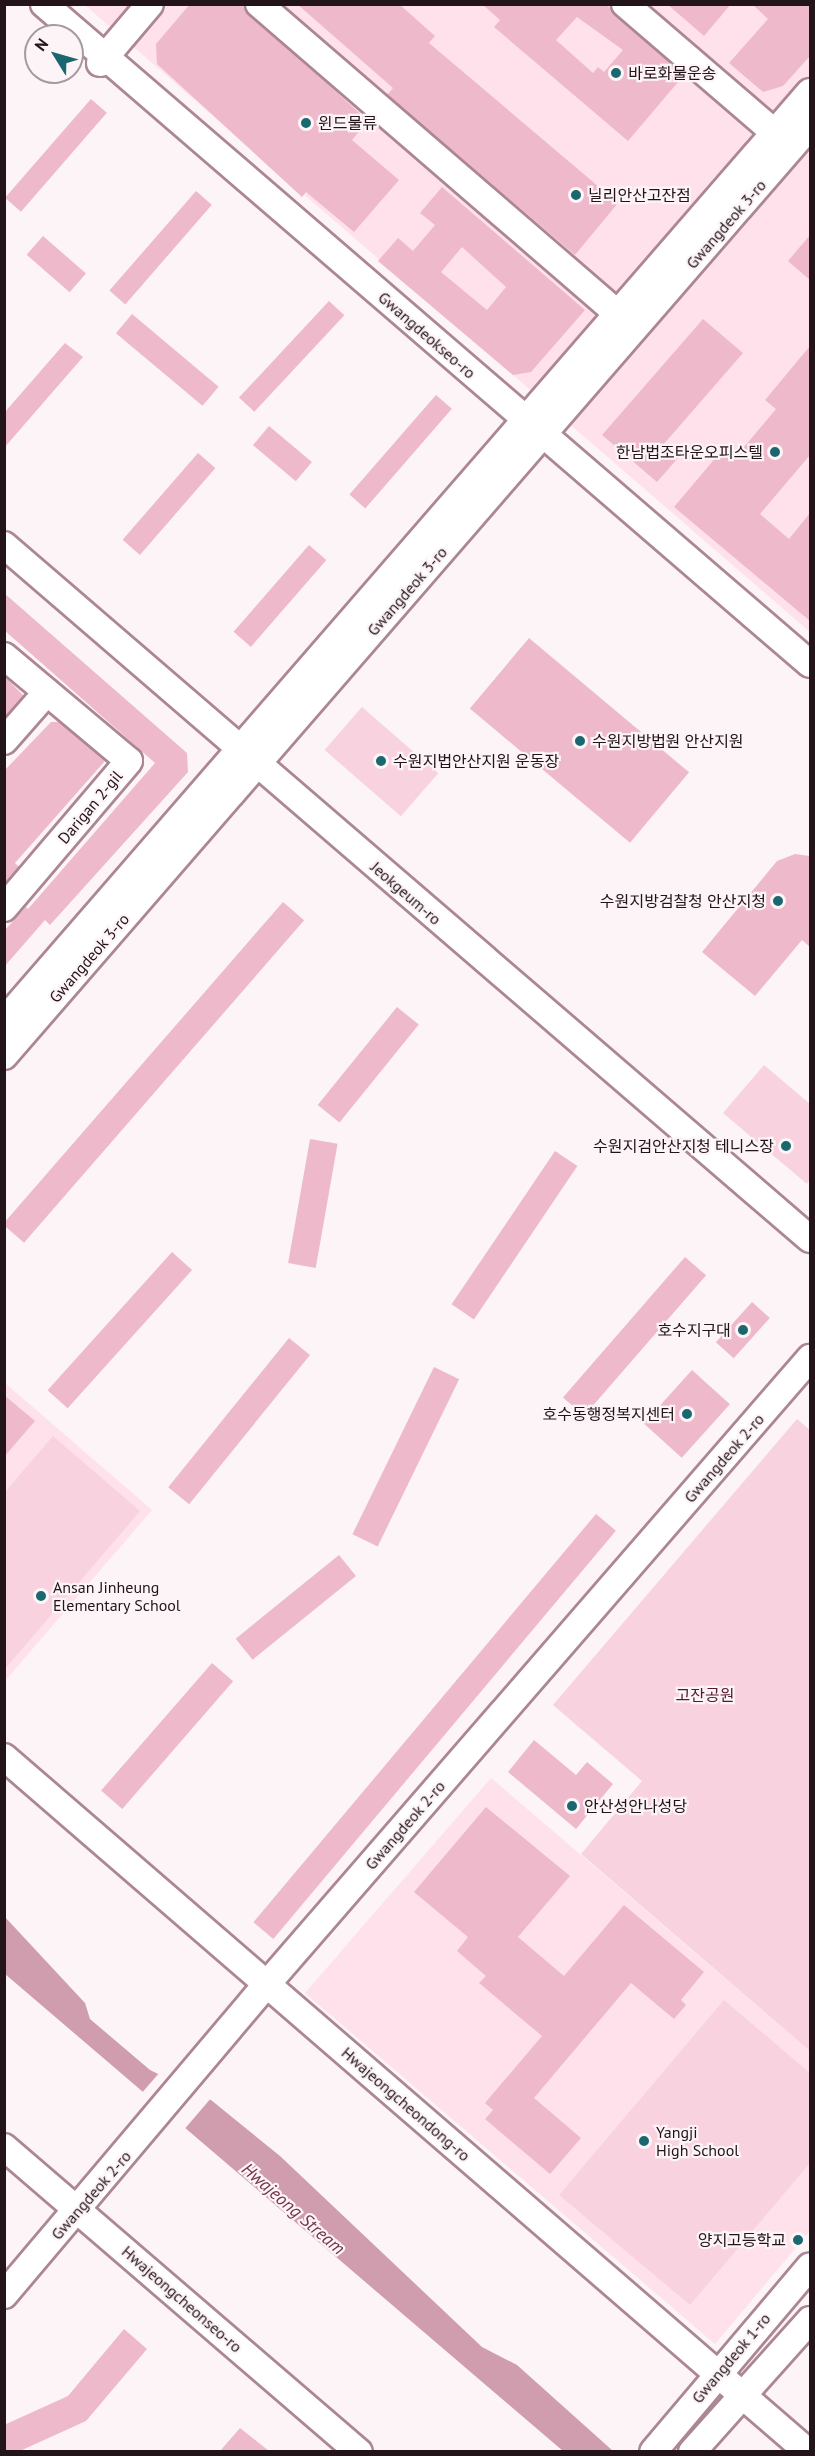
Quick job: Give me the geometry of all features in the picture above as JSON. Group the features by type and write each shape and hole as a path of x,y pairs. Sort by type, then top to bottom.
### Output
{"street":[{"name":"Gwangdeokseo-ro","path":"44,4 102,60 810,664"},
{"path":"102,60 150,4"},
{"path":"259,4 617,313"},
{"path":"625,4 774,132"},
{"name":"Gwangdeok 3-ro","path":"534,427 617,313 810,92"},
{"name":"Gwangdeok 3-ro","path":"4,1056 248,757 534,427 810,126"},
{"name":"Jeokgeum-ro","path":"9,558 248,757 810,1239"},
{"name":"Darigan 2-gil","path":"4,656 129,761 4,908"},
{"path":"4,741 46,692"},
{"name":"Gwangdeok 3-ro","path":"4,1021 248,757"},
{"name":"Gwangdeok 2-ro","path":"4,2295 133,2146 267,1984 810,1358"},
{"name":"Hwajeongcheondong-ro","path":"4,1757 808,2451"},
{"name":"Hwajeongcheonseo-ro","path":"4,2146 359,2451"},
{"name":"Gwangdeok 1-ro","path":"660,2443 810,2266"},
{"name":"Gwangdeok 1-ro","path":"692,2451 744,2396 810,2320"}],"shaded area":[{"path":"85,5 810,5 810,632"},
{"name":"Ansan Jinheung Elementary School","path":"5,1383 152,1510 5,1681"},
{"name":"Yangji High School","path":"491,1778 810,2051 810,2231 715,2344 305,1993"}],"green space":[{"name":"수원지법안산지원 운동장","path":"362,707 438,773 401,816 325,750"},
{"name":"수원지검안산지청 테니스장","path":"764,1065 810,1104 810,1179 807,1184 723,1113"},
{"name":"고잔공원","path":"797,1419 810,1430 810,2051 581,1854 642,1781 553,1705"},
{"name":"Ansan Jinheung Elementary School","path":"53,1436 140,1511 5,1669 5,1492"},
{"path":"724,2000 810,2073 810,2163 690,2305 559,2195"}],"water":[{"name":"Hwajeong Stream","path":"4,1916 85,2003 90,2019 150,2070 211,2100 280,2156 482,2347 517,2365 613,2451 563,2451 5,1974"}],"pier":[{"path":"160,2072 212,2097 182,2132 140,2095"}],"building":[{"path":"190,4 241,4 368,121 352,140 399,180 354,232 306,192 302,197 157,64 156,44"},
{"path":"297,4 399,4 435,36 429,43 618,203 575,255 387,95 393,88"},
{"path":"482,4 606,4 684,75 628,141 494,27 500,20","holes":["577,17 623,50 604,72 598,67 593,73 556,40"]},
{"path":"667,4 731,4 704,36"},
{"path":"752,4 810,4 810,56 783,86 763,92 729,63 768,19"},
{"path":"91,99 107,113 21,212 5,198"},
{"path":"442,187 585,310 531,372 513,375 378,261 398,238 413,251 435,225 420,213","holes":["462,247 506,287 487,310 441,272"]},
{"path":"196,191 212,205 125,304 109,291"},
{"path":"810,235 810,280 788,261"},
{"path":"43,236 86,273 70,292 27,255"},
{"path":"329,301 344,315 254,412 239,398"},
{"path":"132,314 219,387 202,406 116,333"},
{"path":"703,319 743,353 663,445 678,458 657,482 602,435"},
{"path":"65,343 83,357 4,448 4,413"},
{"name":"한남법조타운오피스텔","path":"810,346 810,455 760,514 789,539 810,513 810,621 674,507 723,449 734,459 776,409 765,400"},
{"path":"436,395 452,409 365,508 349,495"},
{"path":"269,426 312,462 296,481 253,445"},
{"path":"198,453 215,468 140,555 123,540"},
{"path":"309,545 326,560 251,647 234,632"},
{"path":"4,593 187,753 188,772 50,925 45,920 4,967 4,931 26,907 28,909 155,763 4,630"},
{"name":"수원지방법원 안산지원","path":"529,638 689,772 630,843 470,708"},
{"path":"4,676 24,696 4,718"},
{"path":"51,722 59,722 105,761 15,863 19,867 4,884 4,771"},
{"name":"수원지방검찰청 안산지청","path":"795,854 810,856 810,947 802,940 755,996 702,952 777,861"},
{"path":"283,902 304,920 24,1243 4,1223"},
{"path":"397,1007 419,1025 339,1123 318,1105"},
{"path":"310,1139 338,1144 316,1268 288,1263"},
{"path":"555,1151 577,1166 474,1319 452,1304"},
{"path":"172,1252 192,1270 68,1408 48,1390"},
{"path":"685,1257 706,1275 584,1416 563,1397"},
{"name":"호수지구대","path":"752,1302 770,1318 734,1358 716,1342"},
{"path":"289,1338 310,1355 189,1504 168,1487"},
{"path":"434,1367 459,1379 378,1546 352,1534"},
{"name":"호수동행정복지센터","path":"692,1370 730,1404 682,1458 644,1424"},
{"path":"4,1395 35,1421 4,1457"},
{"path":"596,1514 616,1531 273,1939 253,1922"},
{"path":"339,1555 356,1576 253,1660 236,1639"},
{"path":"212,1663 233,1681 122,1809 101,1791"},
{"name":"안산성안나성당","path":"534,1740 576,1775 587,1762 613,1784 576,1829 508,1772"},
{"path":"486,1807 570,1876 518,1937 564,1976 624,1905 704,1972 681,2000 686,2005 674,2019 631,1983 534,2098 581,2138 550,2174 485,2119 493,2110 485,2103 542,2036 479,1983 486,1976 457,1951 468,1937 414,1892"},
{"path":"124,2329 147,2349 86,2421 20,2451 4,2451 4,2425 68,2396"},
{"path":"240,2428 269,2451 220,2451"}],"place":[{"name":"바로화물운송","path":"616,73"},
{"name":"윈드물류","path":"306,123"},
{"name":"닐리안산고잔점","path":"576,195"},
{"name":"한남법조타운오피스텔","path":"775,452"},
{"name":"수원지방법원 안산지원","path":"580,741"},
{"name":"수원지법안산지원 운동장","path":"381,761"},
{"name":"수원지방검찰청 안산지청","path":"778,901"},
{"name":"수원지검안산지청 테니스장","path":"786,1146"},
{"name":"호수지구대","path":"743,1330"},
{"name":"호수동행정복지센터","path":"687,1414"},
{"name":"Ansan Jinheung Elementary School","path":"41,1596"},
{"name":"안산성안나성당","path":"572,1806"},
{"name":"Yangji High School","path":"644,2141"},
{"name":"양지고등학교","path":"798,2240"}]}
